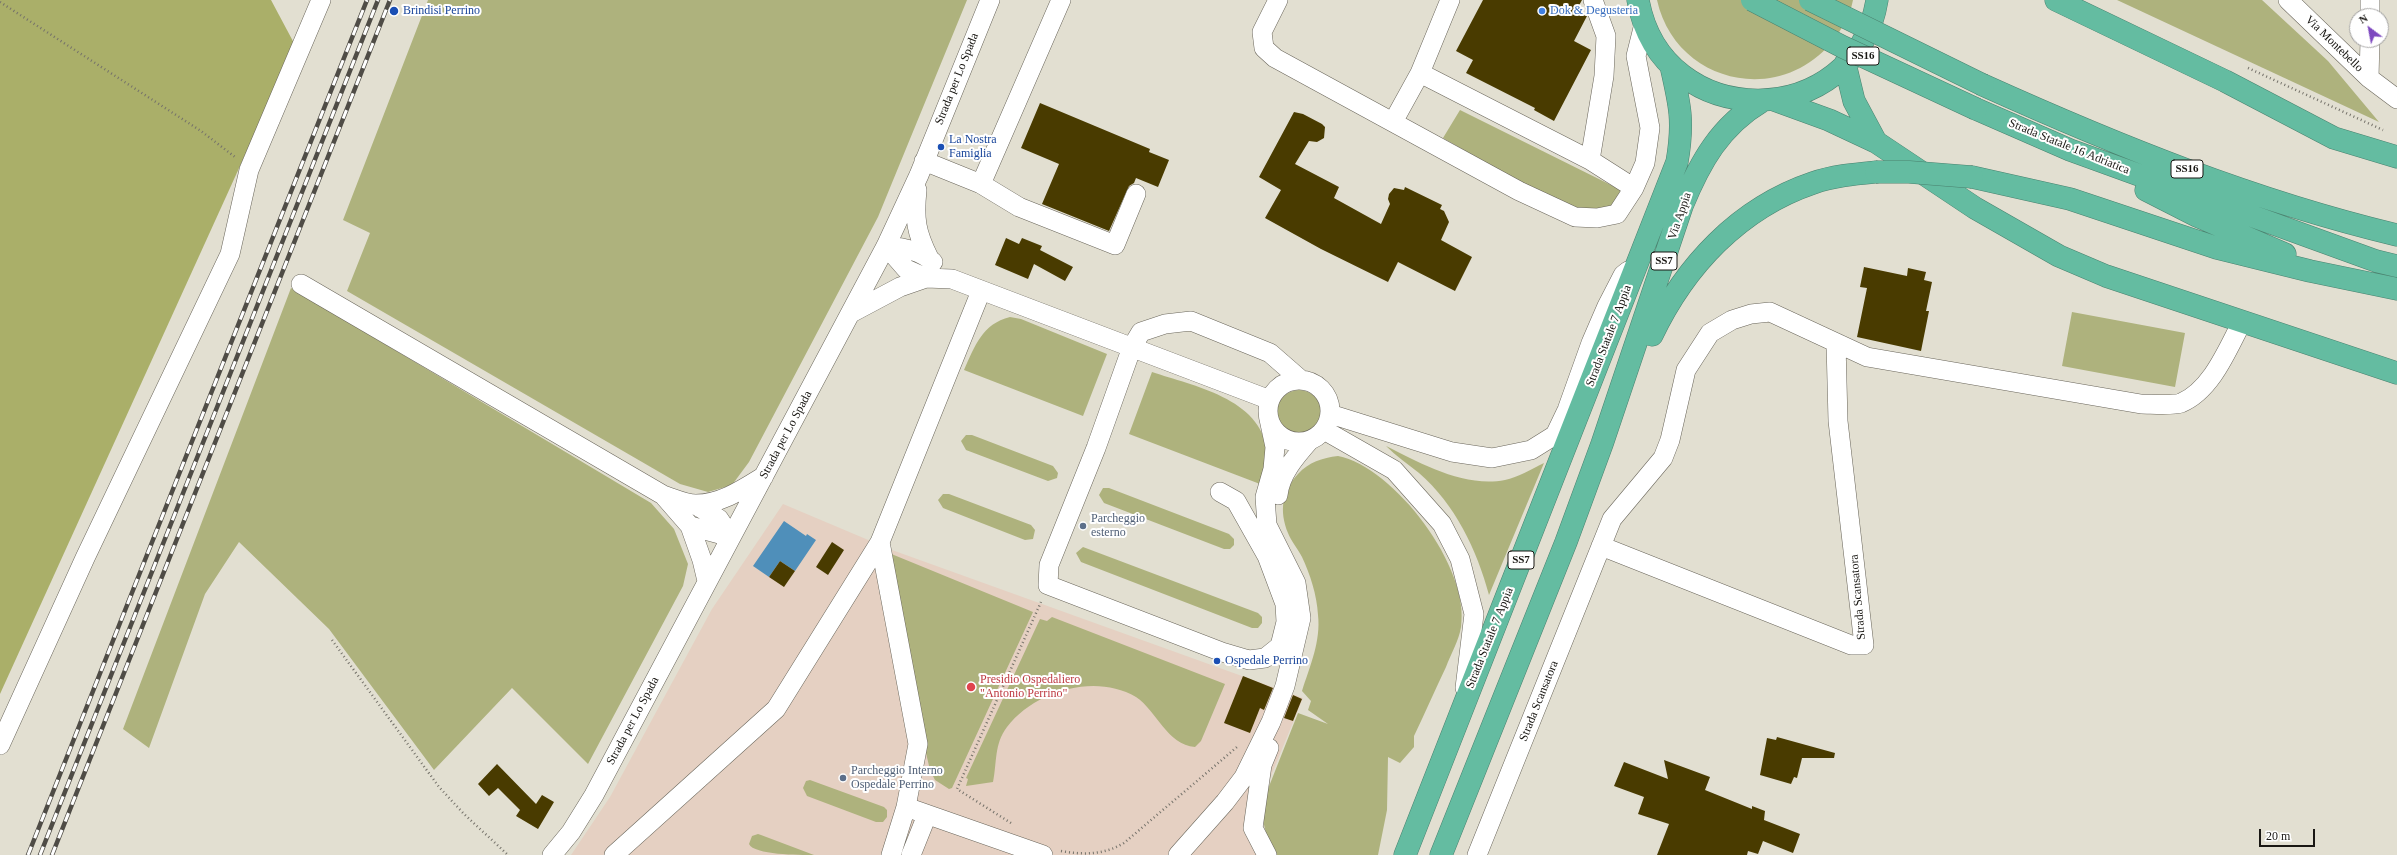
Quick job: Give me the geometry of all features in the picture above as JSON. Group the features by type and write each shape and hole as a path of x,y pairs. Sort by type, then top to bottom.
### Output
{"highway":[{"path":"1637,0 1644,24 1655,46 1671,66 1698,86 1729,98 1768,101 1828,120 1876,142 1975,208 2059,256 2106,276 2397,373"},
{"name":"Strada Statale 16 Adriatica","path":"1752,0 1843,47 1976,109 2070,150 2376,261 2397,266"},
{"name":"Strada Statale 16 Adriatica","path":"1810,0 1983,85 2071,125 2291,206 2397,235"},
{"path":"1768,101 1813,88 1845,64 1863,40 1874,13 1877,0"},
{"path":"2056,0 2224,81 2334,138 2397,157"},
{"path":"1845,64 1854,100 1876,142"},
{"name":"Strada Statale 7 Appia","path":"1405,855 1677,162 1681,137 1682,113 1671,66"},
{"name":"Via Appia","path":"1602,444 1682,206 1695,175 1706,154 1727,128 1748,109 1768,101"},
{"path":"2070,150 2204,219 2272,249 2387,287"},
{"path":"1602,444 1669,301 1689,273 1711,248 1731,229 1756,211 1785,195 1814,183 1845,175 1876,172 1909,172 1972,177 2070,199 2217,248 2387,287"},
{"name":"SS7","path":"1441,855 1566,542 1602,444"}],"street":[{"path":"0,745 85,558 230,254 249,170 321,0"},
{"name":"Strada per Lo Spada","path":"552,855 571,832 594,795 886,246 921,168 990,0"},
{"path":"981,184 1061,0"},
{"path":"1278,0 1262,32 1264,48 1275,58 1519,191 1575,217 1597,218 1617,214 1634,188 1645,164 1650,128 1636,56 1644,24"},
{"path":"1393,122 1420,73 1450,0"},
{"path":"1590,160 1604,76 1606,36 1593,0"},
{"name":"Via Montebello","path":"2288,0 2369,78"},
{"name":"Via Montebello","path":"2369,78 2370,48"},
{"path":"1420,73 1590,160 1634,188"},
{"path":"2369,78 2397,99"},
{"path":"952,280 929,258 918,235 915,215 921,168 981,184 1019,207 1115,245 1136,194"},
{"path":"886,246 898,247 929,258"},
{"path":"886,246 906,269 926,278 952,280 1270,400"},
{"path":"1269,419 1273,428 1280,435 1300,442 1321,428 1492,458 1531,450 1555,434 1567,410 1591,343 1607,306 1623,275 1637,264"},
{"path":"852,312 900,287 926,278"},
{"path":"301,284 663,495 694,504 719,519 731,537"},
{"path":"614,855 776,709 880,542 981,291"},
{"name":"Strada Scansatora","path":"1477,855 1612,519 1663,458 1670,440 1686,370 1710,333 1732,320 1751,314 1770,312 1836,344 1875,358 2141,404 2181,403 2202,388 2221,361 2242,322"},
{"path":"1220,492 1236,501 1267,556 1285,604 1286,622 1280,646 1265,658 1249,660 1222,652 1048,585 1049,565 1096,448 1132,347 1141,332 1164,324 1191,321 1270,353 1300,380"},
{"name":"Strada Scansatora","path":"1601,546 1851,645 1864,645 1838,421 1836,344"},
{"path":"1178,855 1225,802 1244,777 1271,722 1285,686 1301,618 1296,583 1267,525 1265,497 1273,469 1275,447 1269,419 1270,400 1282,385 1300,380 1310,382 1326,395 1321,428 1292,461 1278,486 1275,518 1290,548 1310,604 1309,636 1296,683 1262,764 1253,828 1267,855"},
{"path":"1321,428 1394,470 1442,524 1460,559 1474,614 1463,706"},
{"path":"694,504 715,501 736,493 764,475"},
{"path":"663,495 690,526 702,560 707,581"},
{"path":"690,526 731,537"},
{"path":"880,542 918,744 906,806 891,855"},
{"path":"906,806 927,815 1050,852"},
{"path":"911,855 927,815"}],"path":[{"path":"0,2 201,131 222,146 249,170"},
{"path":"1015,825 957,790 1040,606"},
{"path":"332,640 438,787 464,814 508,855"},
{"path":"1050,852 1077,855 1109,853 1124,843 1242,744"}],"shaded area":[{"name":"Presidio Ospedaliero \"Antonio Perrino\"","path":"783,504 892,550 1303,698 1264,793 1261,816 1269,855 571,855 610,797 712,609"}],"green space":[{"path":"0,0 271,0 295,45 0,694"},
{"path":"428,0 967,0 878,217 749,462 732,485 708,492 680,484 347,291 370,233 343,220"},
{"path":"1657,0 1853,0 1845,23 1831,43 1809,63 1784,75 1757,79 1730,76 1706,67 1684,50 1667,28"},
{"path":"2117,0 2262,0 2328,61 2379,122"},
{"path":"1460,110 1623,191 1610,209 1596,211 1579,208 1560,202 1539,192 1443,138"},
{"path":"291,288 651,503 674,529 688,564 683,586 588,764 512,688 434,770 329,629 239,542 205,594 149,748 123,729"},
{"path":"2072,312 2185,333 2175,387 2062,366"},
{"path":"1010,317 1021,319 1107,354 1083,416 964,370 976,345 986,331 1000,320"},
{"path":"1152,372 1205,389 1223,397 1239,406 1252,418 1262,433 1267,451 1266,464 1260,484 1129,434"},
{"path":"1303,390 1308,391 1315,396 1320,403 1320,421 1315,428 1308,433 1295,434 1290,433 1283,428 1278,421 1277,408 1278,403 1283,396 1290,391"},
{"path":"966,435 972,435 1053,466 1058,473 1057,478 1048,481 966,450 961,441"},
{"path":"1386,446 1413,460 1443,472 1458,477 1490,482 1510,479 1544,463 1489,595 1478,561 1454,513 1432,485"},
{"path":"1338,456 1360,464 1382,479 1404,499 1424,524 1441,550 1454,577 1461,603 1461,627 1455,647 1414,736 1414,747 1400,763 1388,757 1387,810 1378,855 1271,855 1262,816 1266,794 1298,713 1328,724 1308,710 1311,701 1302,691 1316,644 1319,625 1315,592 1308,570 1289,536 1285,525 1283,509 1285,494 1288,487 1298,474 1307,466 1316,461"},
{"path":"1103,488 1109,488 1229,534 1234,539 1234,545 1230,549 1224,549 1104,503 1099,495"},
{"path":"943,494 949,494 1031,525 1035,530 1033,539 1025,540 943,508 938,500"},
{"path":"1083,547 1258,613 1262,617 1262,623 1258,628 1252,628 1081,562 1076,553"},
{"path":"889,553 1033,612 952,788 949,789 935,780 930,770 918,719"},
{"path":"1052,617 1225,684 1201,741 1195,747 1185,745 1177,740 1136,697 1120,690 1102,686 1085,686 1049,695 1019,714 1007,727 1000,740 993,782 966,786 968,779 966,778 1040,619 1047,621"},
{"path":"810,780 884,807 887,810 887,817 883,822 876,822 807,796 803,788 806,781"},
{"path":"758,834 814,855 778,854 753,848 749,844 752,836"}],"water":[{"path":"784,521 806,536 807,534 816,540 795,571 780,561 769,577 753,566"}],"building":[{"path":"1483,0 1582,0 1576,11 1587,16 1574,41 1591,50 1554,121 1534,110 1535,108 1466,73 1473,60 1456,51"},
{"path":"1040,103 1150,149 1149,152 1169,160 1158,187 1136,178 1134,183 1129,186 1109,231 1042,204 1059,164 1021,148"},
{"path":"1294,112 1303,114 1325,127 1324,138 1317,142 1309,141 1295,164 1339,187 1334,198 1381,224 1390,204 1388,199 1389,194 1394,188 1404,190 1405,187 1442,205 1440,209 1444,211 1449,222 1441,240 1472,257 1455,291 1398,262 1388,282 1321,249 1265,218 1281,190 1259,177"},
{"path":"1006,238 1019,244 1022,238 1042,246 1040,250 1073,267 1065,281 1034,264 1028,279 995,265"},
{"path":"1864,267 1907,276 1908,268 1926,272 1924,280 1932,282 1926,311 1929,311 1921,351 1857,337 1867,288 1860,287"},
{"path":"832,542 844,550 828,575 816,567"},
{"path":"780,561 795,571 784,587 769,577"},
{"path":"1243,676 1273,688 1264,710 1260,708 1250,733 1224,723"},
{"path":"1293,695 1302,699 1293,721 1284,718"},
{"path":"1777,737 1835,753 1834,758 1802,758 1797,778 1794,777 1791,784 1760,775 1767,738 1776,740"},
{"path":"1664,760 1710,777 1705,790 1752,809 1752,806 1765,811 1764,820 1800,834 1793,853 1763,841 1758,854 1748,851 1747,855 1657,855 1669,824 1638,814 1644,797 1614,786 1624,762 1668,779"},
{"path":"497,764 536,804 542,795 554,802 538,829 516,816 520,810 498,788 489,796 478,784"}],"railway":[{"path":"28,855 367,0"},
{"path":"40,855 378,0"},
{"path":"52,855 390,0"}],"place":[{"name":"Brindisi Perrino","path":"394,11"},
{"name":"Dok & Degusteria","path":"1542,11"},
{"name":"La Nostra Famiglia","path":"941,147"},
{"name":"Parcheggio esterno","path":"1083,526"},
{"name":"Ospedale Perrino","path":"1217,661"},
{"name":"Presidio Ospedaliero \"Antonio Perrino\"","path":"971,687"},
{"name":"Parcheggio Interno Ospedale Perrino","path":"843,778"}]}
